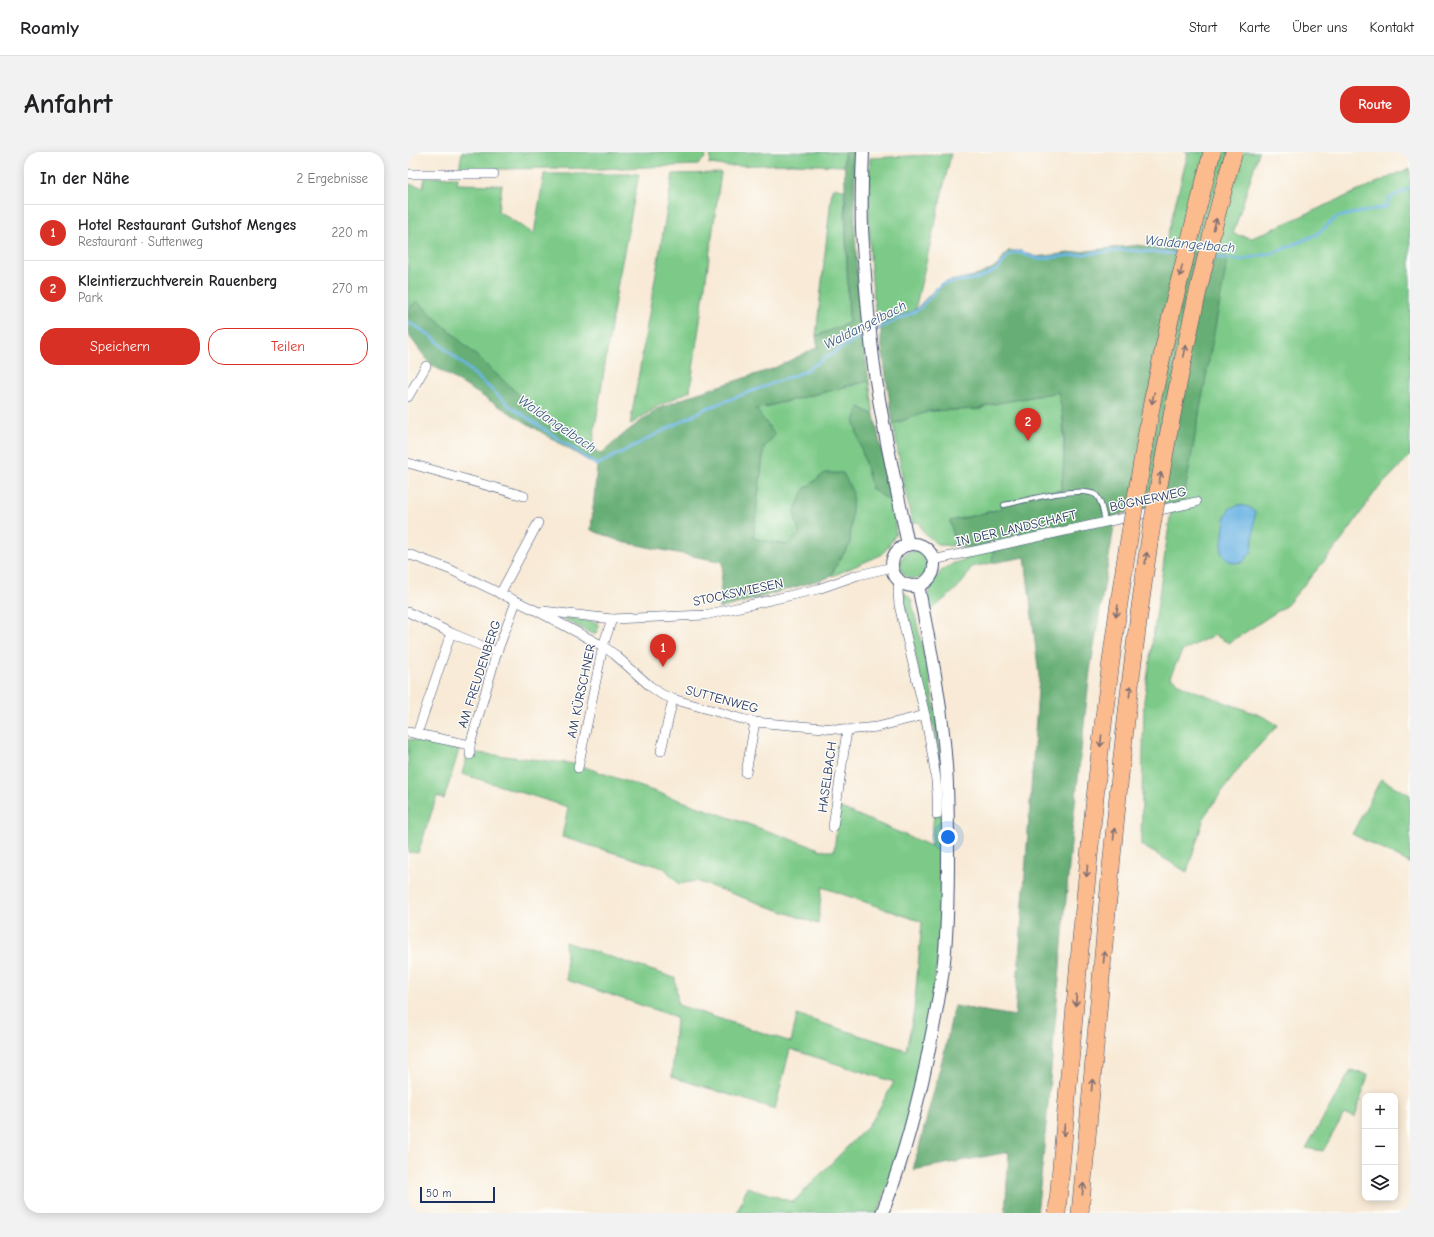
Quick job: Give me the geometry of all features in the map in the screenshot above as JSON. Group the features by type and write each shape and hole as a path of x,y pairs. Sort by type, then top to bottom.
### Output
{"highway":[{"path":"1057,1213 1084,906 1105,703 1118,607 1130,527 1152,402 1173,306 1212,152"},
{"path":"1080,1213 1121,764 1139,609 1173,408 1193,310 1234,152"}],"street":[{"path":"863,152 862,226 867,309 894,484 908,545"},
{"path":"408,174 494,174"},
{"path":"408,397 426,366"},
{"path":"408,463 524,496"},
{"name":"BÖGNERWEG","path":"1105,521 1196,502"},
{"name":"IN DER LANDSCHAFT","path":"933,560 1105,521"},
{"path":"500,594 538,523"},
{"path":"898,586 918,585 926,582 931,577 934,570 933,560 928,550 915,544 908,545 898,551 893,561 892,568 898,586 899,605 932,751 937,801 936,814"},
{"path":"408,554 449,569 537,611"},
{"name":"STOCKSWIESEN","path":"537,611 612,619 705,615 818,588 858,575 892,568"},
{"path":"882,1213 892,1190 910,1133 923,1076 934,1025 944,962 948,909 948,809 946,766 940,709 918,585"},
{"name":"AM FREUDENBERG","path":"470,754 470,745 497,652 516,602"},
{"name":"SUTTENWEG","path":"537,611 603,646 650,686 673,699 742,719 755,722 847,730 877,727 925,715"},
{"path":"408,612 451,633 497,652"},
{"name":"AM KÜRSCHNER","path":"578,768 603,646 612,619"},
{"path":"451,633 412,733 470,745"},
{"path":"662,751 673,699"},
{"path":"746,773 755,722"},
{"name":"HASELBACH","path":"833,827 847,730"}],"lane":[{"path":"1004,505 1071,492 1090,493 1097,496 1101,503 1105,521"}],"green space":[{"path":"462,152 706,152 705,158 698,165 599,169 556,168 459,170"},
{"path":"711,152 844,152 844,166 791,164 728,166 709,164"},
{"path":"844,152 856,152 855,238 859,296 869,381 756,409 775,435 764,447 753,538 787,545 799,533 794,513 804,489 825,473 843,473 853,493 850,545 830,577 719,609 723,562 622,542 591,530 597,466 430,364 408,334 408,309 417,301 531,406 601,454 625,433 657,409 695,394 772,369 818,347 816,336 849,323"},
{"path":"1185,152 1259,152 1233,234 1252,238 1410,168 1410,456 1375,492 1342,540 1287,605 1229,643 1214,635 1182,651 1170,677 1184,687 1262,716 1278,725 1243,763 1205,815 1187,872 1141,845 1144,701 1172,504 1228,258 1164,249 1188,153"},
{"path":"951,154 915,310 881,324 877,322 870,261 870,158"},
{"path":"721,173 690,391 658,406 630,425 673,174"},
{"path":"544,174 639,174 617,288 592,447 589,453 408,319 408,184 423,187 425,177 458,177 457,184 502,185 498,211 534,234"},
{"path":"832,189 844,189 849,323 816,336"},
{"path":"1138,245 1171,251 1228,257 1183,502 1116,515 1090,671 1072,832 1037,1213 1005,1213 1009,1152 913,1170 945,1049 954,1006 1015,1016 1039,676 1025,557 992,563 994,544 966,548 956,546 950,521 1001,509 1002,503 1061,490 1064,453 1063,416 1058,392 988,405 980,409 930,411 893,424 881,341 881,324 915,310 941,283 979,275 997,266 1008,251 1021,251 1036,257"},
{"path":"869,381 874,415 859,407 872,489 893,503 896,534 881,555 830,577 850,545 794,513 799,533 787,545 753,539 764,447 756,409"},
{"path":"1058,392 1063,415 1064,468 1061,490 1003,503 1001,509 950,521 956,546 938,545 923,532 919,522 912,523 893,424 930,411 980,409 988,405"},
{"path":"859,407 874,415 893,503 872,489 854,422"},
{"path":"994,544 992,563 971,567 968,574 959,586 930,611 927,597 931,585 942,570 954,563 970,558 966,548"},
{"path":"914,551 924,555 928,565 924,575 914,579 904,575 900,565 904,555"},
{"path":"902,590 911,599 927,666 938,725 944,808 942,922 929,1029 903,1139 878,1213 737,1213 747,1187 793,1202 865,1129 875,1116 894,1082 790,1049 775,1109 672,1077 676,1017 567,980 565,942 675,978 678,1005 791,1042 797,1015 906,1050 914,1011 922,922 822,887 818,924 696,881 679,884 664,868 562,837 568,807 462,774 468,752 576,764 825,851 834,851 839,807 931,846 937,760 935,730 927,710"},
{"path":"565,617 595,622 599,627 596,633 592,634 563,618"},
{"path":"408,739 459,750 444,799 437,796 418,853 408,852"},
{"path":"1381,779 1410,795 1410,863 1352,834"},
{"path":"1351,1070 1368,1075 1355,1117 1344,1114 1323,1151 1306,1148"}],"water":[{"path":"1239,505 1249,507 1255,512 1252,551 1243,562 1233,563 1225,558 1221,552 1225,517 1230,508"}],"waterway":[{"name":"Waldangelbach","path":"1211,257 1241,260 1276,252 1316,235 1337,217 1386,207 1390,198 1410,188"},
{"name":"Waldangelbach","path":"873,331 918,310 942,284 979,278 998,269 1009,255 1018,252 1037,259 1124,250 1181,254"},
{"name":"Waldangelbach","path":"408,322 430,335 510,406 597,465 707,408 803,372 866,334"}],"place":[{"name":"Kleintierzuchtverein Rauenberg","path":"1028,441"},
{"name":"Hotel Restaurant Gutshof Menges","path":"663,667"}]}
